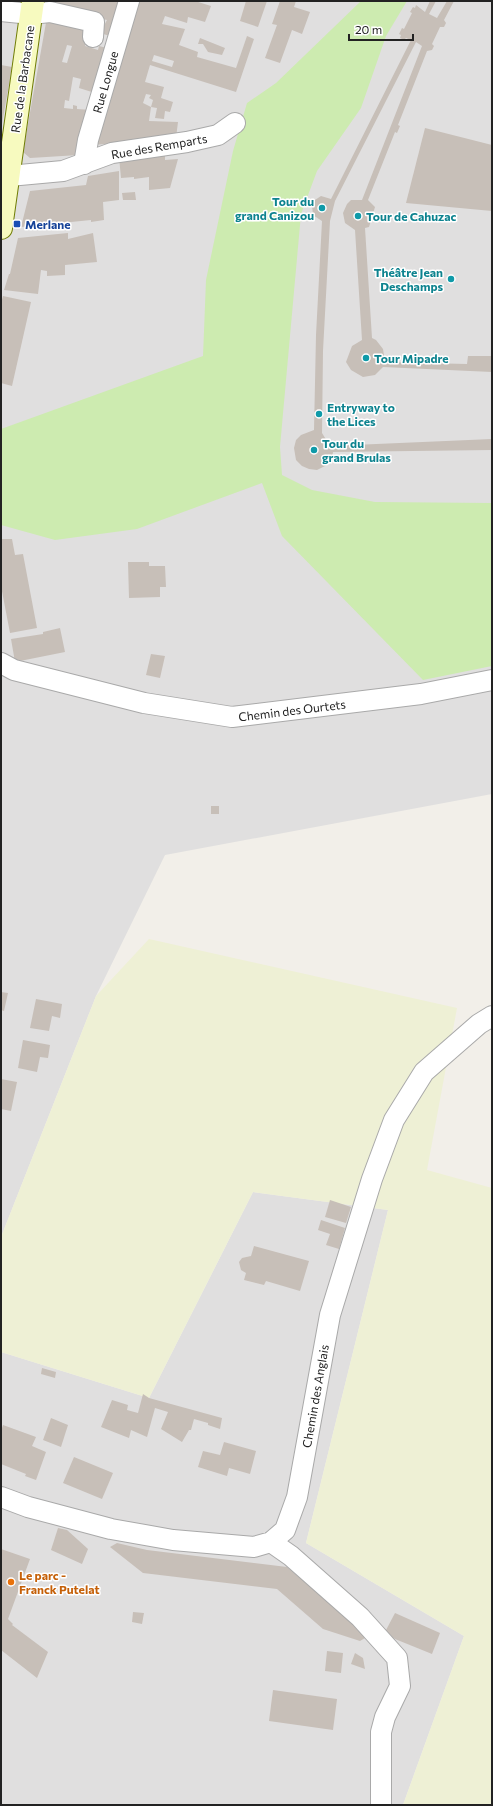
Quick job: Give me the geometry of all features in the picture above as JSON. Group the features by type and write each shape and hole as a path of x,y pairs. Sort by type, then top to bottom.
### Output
{"main road":[{"name":"Rue de la Barbacane","path":"1,228 5,175 10,160 32,8"}],"street":[{"name":"Rue Longue","path":"84,164 88,140 128,1"},
{"path":"1,11 32,8 94,22 93,37"},
{"name":"Rue des Remparts","path":"5,175 63,171 112,153 218,136 235,123"},
{"name":"Chemin des Ourtets","path":"1,663 14,670 144,703 232,717 421,694 492,680"},
{"name":"Chemin des Anglais","path":"1,1497 28,1507 111,1529 173,1540 254,1547 271,1542 285,1530 297,1497 330,1315 372,1178 394,1120 424,1072 479,1024 492,1016"},
{"path":"271,1542 291,1556 360,1617 397,1658 400,1686 385,1717 381,1732 381,1805"}],"shaded area":[{"path":"1,1 492,1 492,794 165,855 96,996 1,1237"},
{"path":"253,1192 388,1210 306,1543 464,1636 403,1805 1,1805 1,1352 149,1398"}],"green space":[{"path":"361,1 407,1 386,36 361,108 317,171 301,214 280,447 282,475 312,490 375,502 492,503 492,666 423,680 282,536 262,483 137,529 55,540 1,525 1,429 203,356 206,280 233,151 247,103 276,83"},
{"path":"149,939 457,1008 427,1170 492,1188 492,1805 403,1805 464,1636 306,1543 388,1210 253,1192 149,1398 1,1352 1,1237 96,996"}],"building":[{"path":"51,1 120,1 110,36 100,33 107,20 50,7"},
{"path":"137,1 195,1 211,6 205,22 188,17 187,23 165,16 162,24 185,29 179,45 198,52 197,57 236,68 247,36 254,39 236,92 150,65 145,82 164,87 161,98 173,102 170,112 165,111 164,119 155,118 157,108 151,107 149,121 178,122 176,138 93,145","holes":["154,55 174,61 172,67 152,61","146,94 151,95 149,98 153,100 151,107 143,103"]},
{"path":"246,1 267,1 258,27 240,21"},
{"path":"280,1 296,1 294,7 310,12 302,34 292,30 280,63 265,58 277,25 272,24"},
{"path":"430,1 436,1 429,14 437,18 447,1 454,1 444,20 446,23 444,27 440,27 432,44 434,46 432,50 427,51 398,125 400,126 397,133 395,132 368,200 375,207 369,227 365,228 372,338 376,340 383,349 385,362 467,364 468,356 492,356 492,372 383,367 375,375 363,377 351,370 346,362 352,346 362,340 355,230 345,223 343,213 347,204 351,200 362,200 422,46 416,42 335,201 330,221 323,351 322,433 330,446 492,439 492,450 333,452 332,458 325,466 317,470 309,469 302,466 296,460 294,448 296,440 301,435 314,430 316,335 322,221 313,215 312,205 315,200 321,196 331,199 411,40 406,38 404,40 400,38 401,35 399,34 402,28 404,29 412,13 410,12 416,5 425,12"},
{"path":"47,17 81,27 88,34 85,46 98,50 99,46 107,48 95,93 79,88 81,79 73,77 69,101 65,100 64,108 73,109 73,105 77,106 77,109 91,110 79,155 30,158 23,152","holes":["67,45 72,46 67,63 62,62"]},
{"path":"200,38 225,48 222,55 208,52 203,44 198,44"},
{"path":"1,65 12,67 2,124 1,124"},
{"path":"425,128 492,145 492,211 406,203"},
{"path":"165,151 165,160 178,159 170,188 149,190 149,177 134,179 134,177 121,178 119,157"},
{"path":"119,171 119,200 103,202 104,220 21,227 30,191 86,185 88,176"},
{"path":"135,192 136,200 123,200 122,193"},
{"path":"68,233 68,239 93,233 97,262 65,265 65,275 47,276 47,271 41,270 38,294 4,290 10,274 18,238"},
{"path":"3,296 31,302 12,386 1,383 1,303"},
{"path":"1,539 12,539 15,555 23,554 37,628 10,633 1,586"},
{"path":"128,562 149,562 149,566 165,566 166,587 160,587 160,597 129,598"},
{"path":"60,628 65,652 15,662 11,639 43,634 43,632"},
{"path":"151,654 165,656 160,678 146,675"},
{"path":"211,806 219,806 219,814 211,814"},
{"path":"1,992 8,993 4,1011 1,1010"},
{"path":"36,999 62,1004 60,1018 52,1016 49,1031 30,1028"},
{"path":"23,1040 50,1045 48,1058 40,1057 37,1072 18,1068"},
{"path":"1,1079 17,1082 11,1111 1,1109"},
{"path":"330,1200 351,1207 346,1223 325,1217"},
{"path":"321,1220 345,1228 339,1249 326,1245 330,1234 318,1230"},
{"path":"254,1246 309,1261 300,1291 266,1281 264,1285 244,1280 246,1273 241,1270 239,1262 242,1258 251,1256"},
{"path":"42,1368 56,1372 55,1378 41,1374"},
{"path":"143,1394 149,1398 222,1418 220,1429 208,1425 208,1423 194,1419 191,1430 189,1430 182,1442 161,1429 168,1412 155,1408 147,1437 131,1430 129,1438 101,1427 112,1400 128,1405 127,1410 138,1413"},
{"path":"51,1418 68,1425 61,1447 43,1440"},
{"path":"3,1425 36,1437 32,1446 46,1452 36,1480 25,1476 26,1474 1,1464 1,1431"},
{"path":"224,1442 256,1451 250,1474 229,1468 227,1476 198,1467 203,1451 220,1455"},
{"path":"74,1457 113,1473 102,1499 63,1483"},
{"path":"58,1528 67,1530 88,1549 82,1564 51,1550"},
{"path":"117,1543 147,1550 287,1567 365,1633 365,1638 360,1641 323,1629 277,1589 143,1573 110,1547"},
{"path":"1,1549 30,1559 8,1619 13,1624 12,1625 48,1652 37,1678 1,1650"},
{"path":"133,1612 144,1613 142,1624 132,1622"},
{"path":"395,1613 440,1633 432,1654 395,1639 385,1632"},
{"path":"327,1651 343,1653 341,1673 325,1671"},
{"path":"355,1653 363,1658 365,1669 351,1664"},
{"path":"273,1690 337,1699 333,1730 269,1721"}],"place":[{"name":"Tour du grand Canizou","path":"322,208"},
{"name":"Tour de Cahuzac","path":"358,216"},
{"name":"Merlane","path":"17,224"},
{"name":"Théâtre Jean Deschamps","path":"451,279"},
{"name":"Tour Mipadre","path":"366,358"},
{"name":"Entryway to the Lices","path":"319,414"},
{"name":"Tour du grand Brulas","path":"314,450"},
{"name":"Le parc - Franck Putelat","path":"11,1582"}]}
